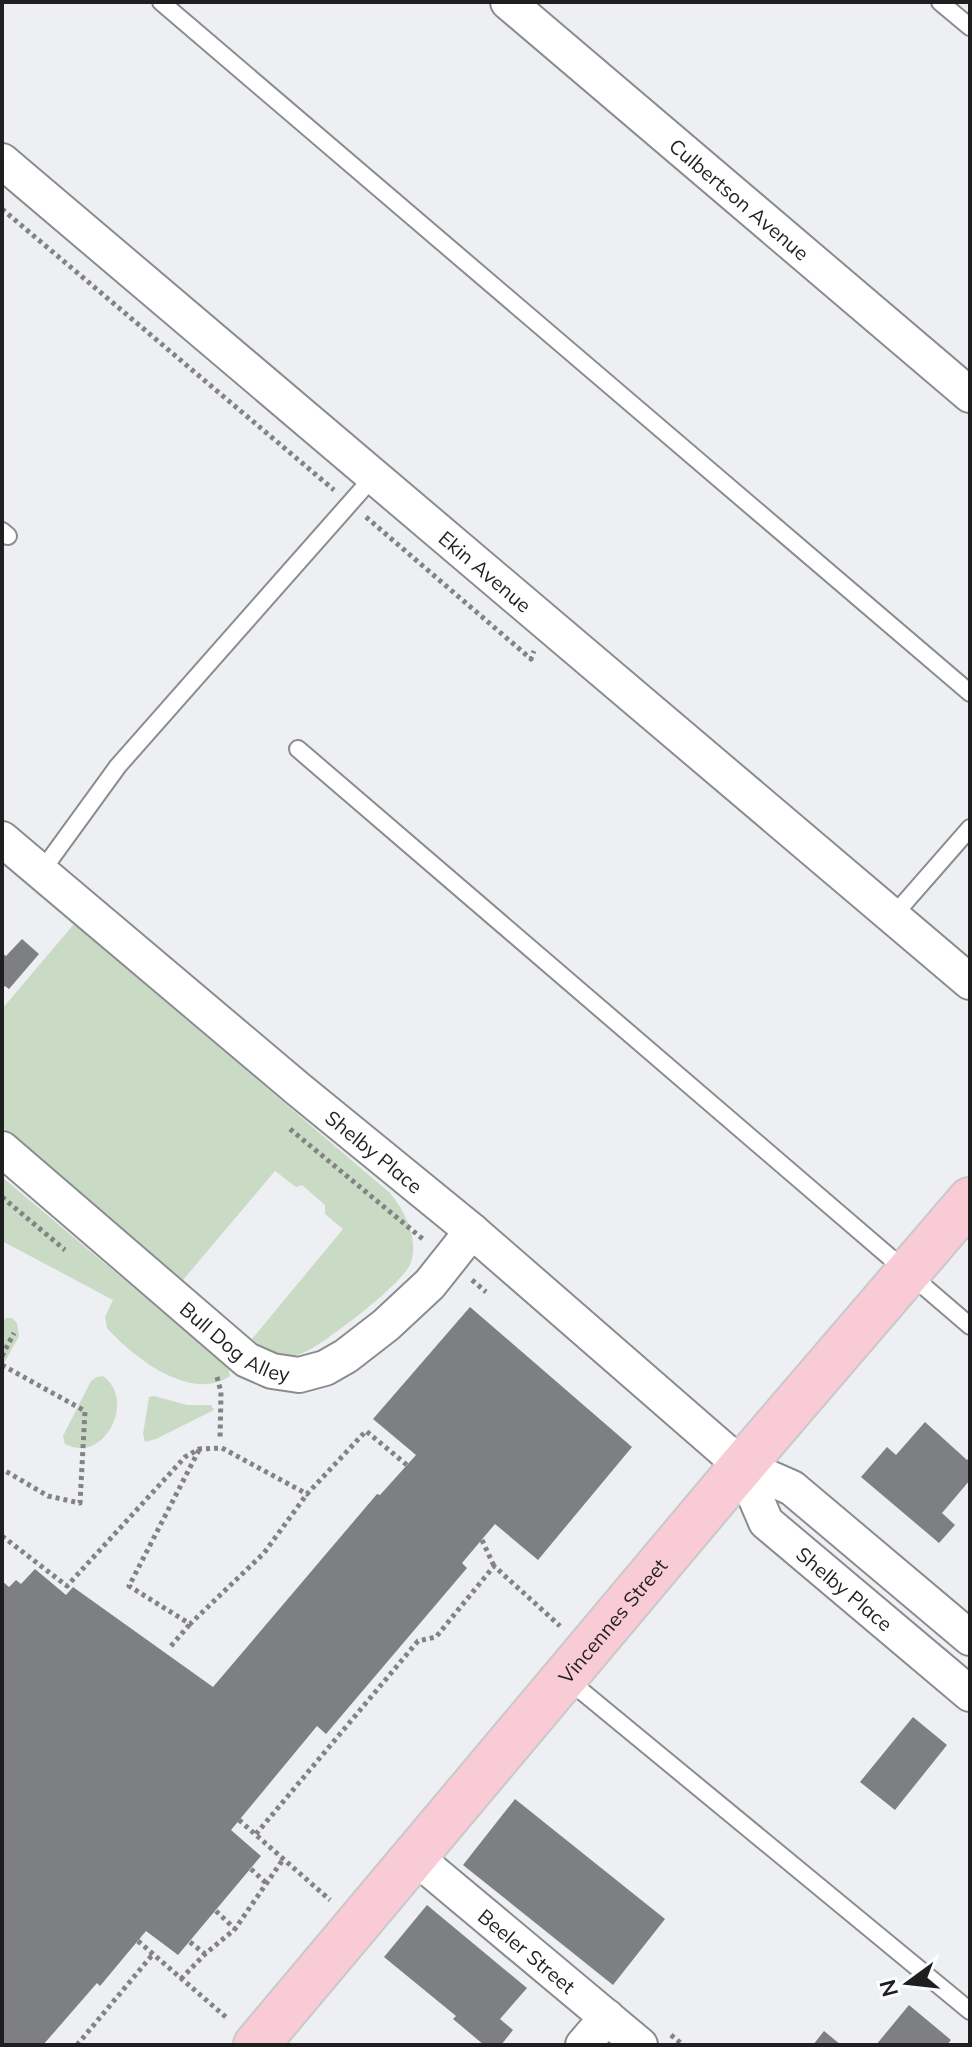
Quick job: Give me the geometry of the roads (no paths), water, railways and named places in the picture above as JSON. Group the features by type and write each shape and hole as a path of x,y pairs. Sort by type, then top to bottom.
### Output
{"main road":[{"name":"Vincennes Street","path":"241,2032 415,1857 742,1466 970,1200"}],"street":[{"name":"Culbertson Avenue","path":"508,2 970,395"},
{"name":"Ekin Avenue","path":"2,161 970,982"},
{"name":"Shelby Place","path":"2,839 472,1231 742,1466 792,1488 970,1638"},
{"name":"Bull Dog Alley","path":"2,1149 247,1360 272,1371 299,1375 325,1368 346,1356 386,1325 430,1284 472,1231"},
{"name":"Shelby Place","path":"742,1466 766,1522 970,1694"},
{"name":"Beeler Street","path":"415,1857 640,2045"},
{"path":"583,2045 607,2017"}],"lane":[{"path":"161,2 970,693"},
{"path":"940,2 970,27"},
{"path":"41,872 118,766 374,476"},
{"path":"298,749 970,1326"},
{"path":"893,916 970,828"},
{"path":"565,1678 970,2011"}]}
